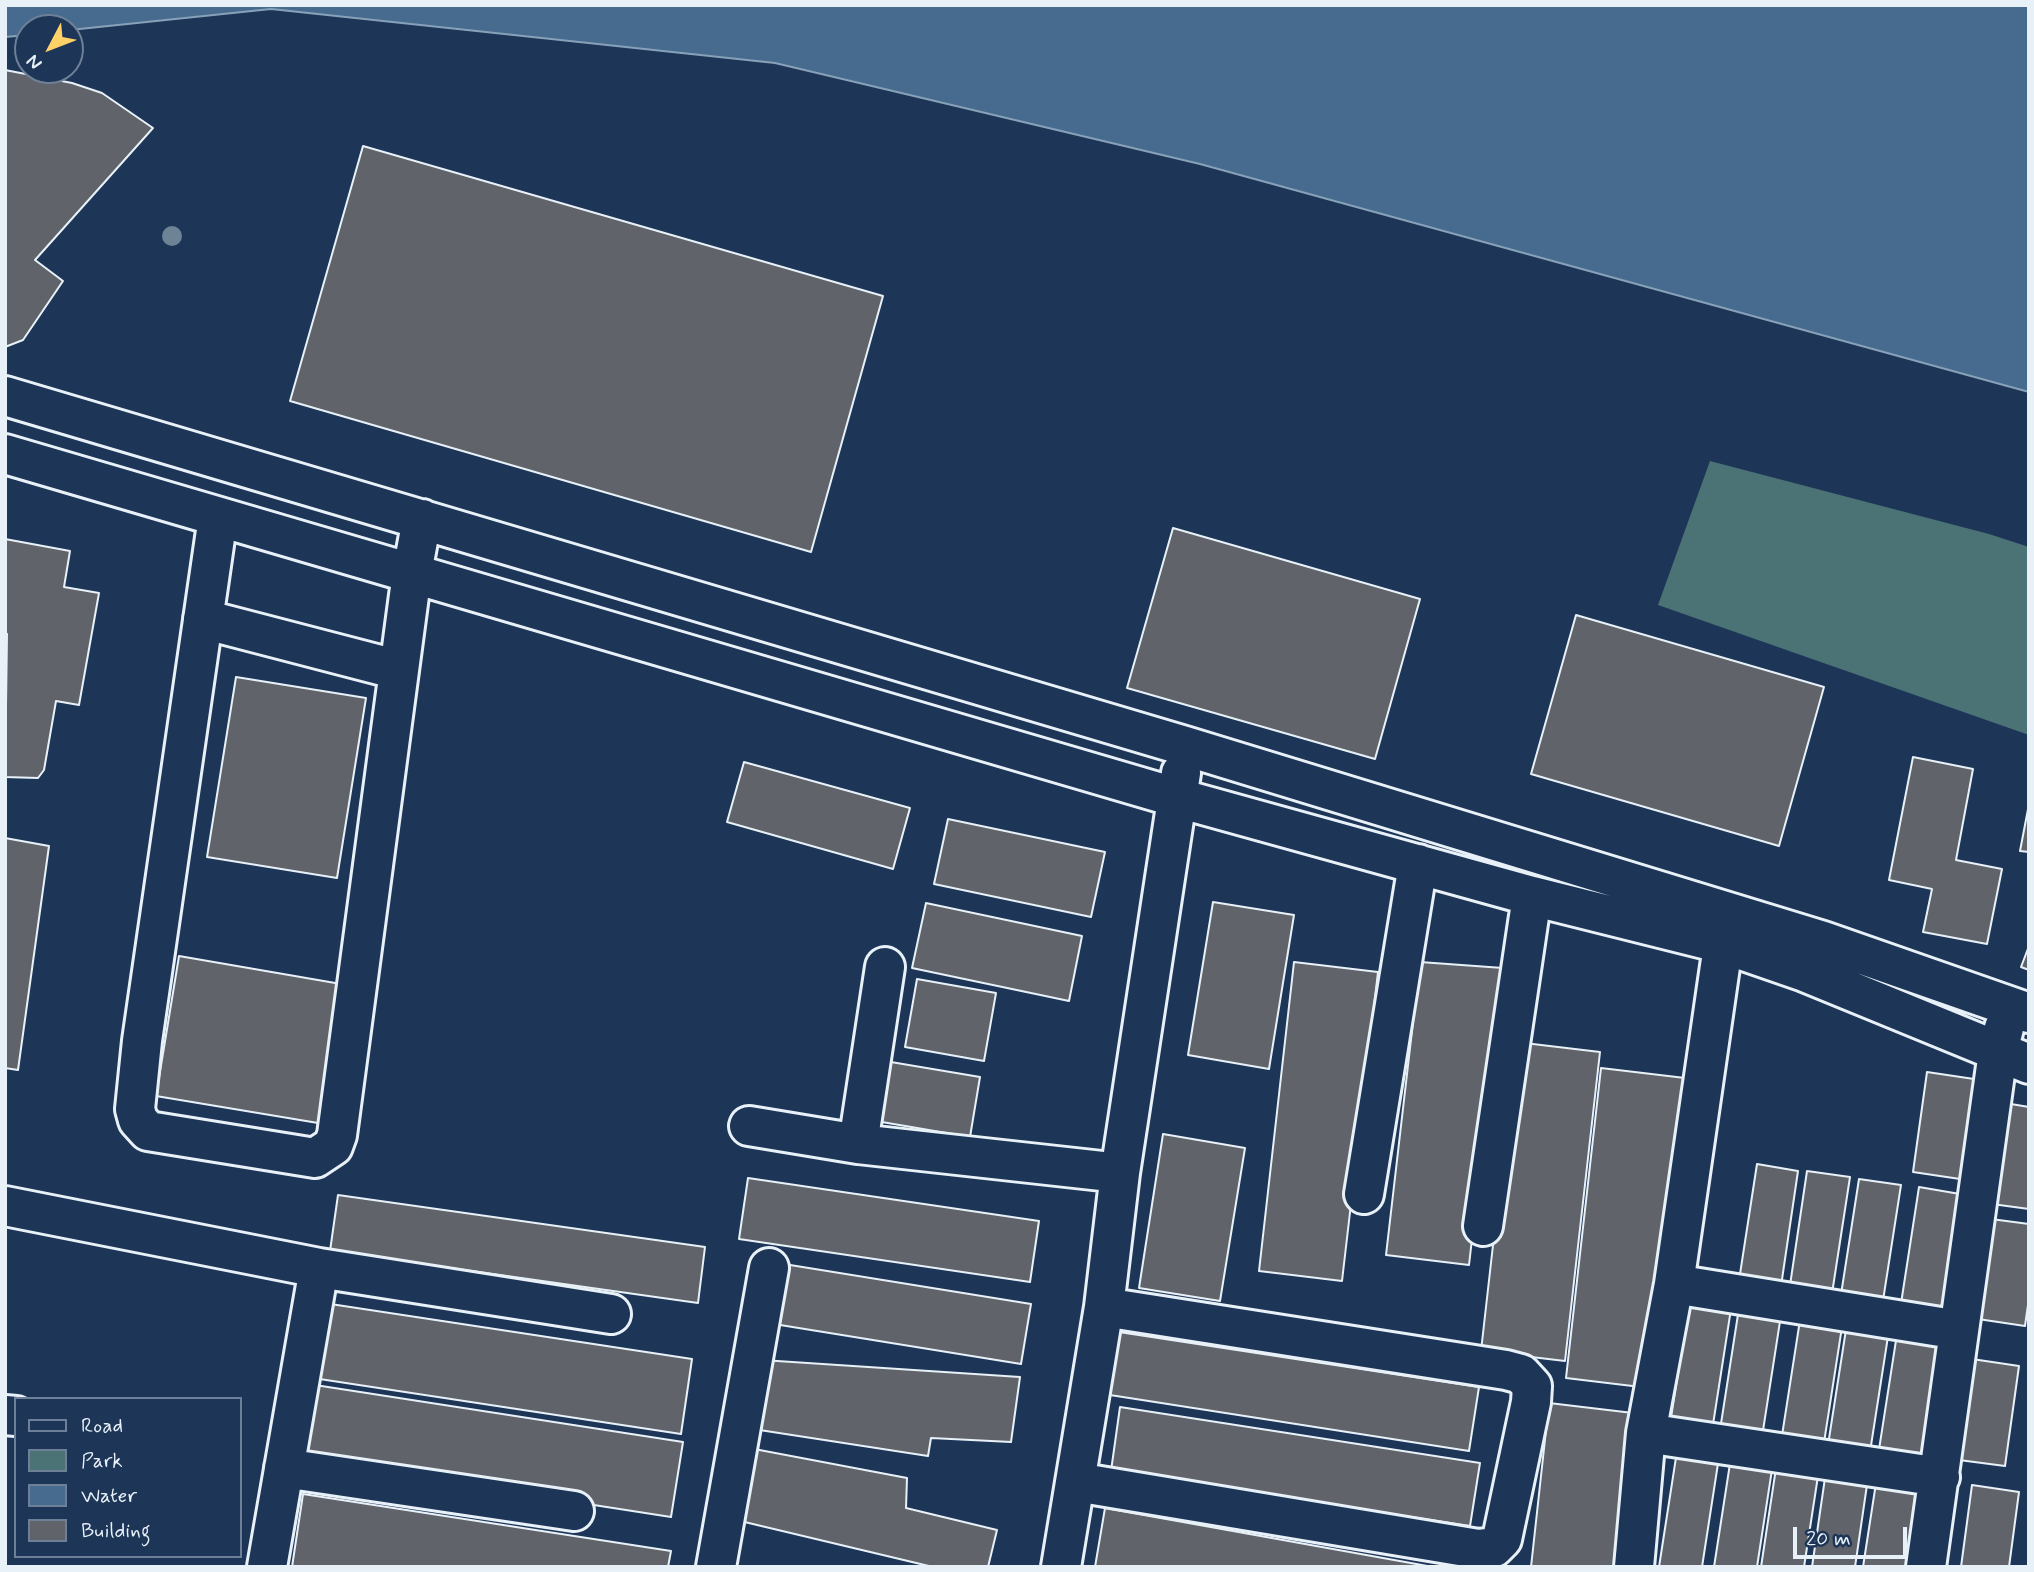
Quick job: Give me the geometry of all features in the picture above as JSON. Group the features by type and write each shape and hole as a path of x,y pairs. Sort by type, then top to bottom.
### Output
{"street":[{"path":"5,396 1185,746 1726,928 1802,971 2013,1058"},
{"path":"5,454 1178,798 1532,896 1823,941 2019,1009 2013,1058 1959,1330 1926,1567"},
{"path":"218,517 142,1041 135,1109 138,1120 148,1130 316,1158 333,1146 337,1135 412,573 422,520"},
{"path":"203,620 399,670"},
{"path":"1038,757 1048,705"},
{"path":"1060,1567 1104,1307 1119,1174 1185,746"},
{"path":"1364,1194 1418,864"},
{"path":"1483,1226 1532,896"},
{"path":"1634,1567 1646,1433 1674,1284 1726,928"},
{"path":"858,1144 885,967"},
{"path":"748,1126 858,1144 1119,1174"},
{"path":"5,1206 319,1268 611,1314"},
{"path":"267,1567 319,1268"},
{"path":"716,1567 769,1268"},
{"path":"1674,1284 1959,1330"},
{"path":"1076,1482 1478,1549 1494,1547 1502,1539 1531,1402 1532,1386 1521,1374 1506,1370 1104,1307"},
{"path":"1646,1433 1940,1477"},
{"path":"284,1468 574,1511"}],"green space":[{"path":"1710,461 1989,534 2029,547 2029,735 1658,605"}],"water":[{"path":"5,5 2029,5 2029,392 1200,164 775,63 271,9 84,29 84,14 14,14 14,36 5,37"}],"building":[{"path":"5,70 14,72 14,84 75,84 102,93 153,128 35,260 63,281 23,340 5,347"},
{"path":"363,146 883,296 811,552 290,401"},
{"path":"1173,528 1420,599 1375,759 1127,688"},
{"path":"5,539 70,551 64,587 99,593 79,705 56,701 44,770 38,778 5,777"},
{"path":"1576,615 1824,687 1779,846 1531,774"},
{"path":"236,677 366,698 337,878 207,857"},
{"path":"1913,757 1973,769 1956,860 2002,869 1987,944 1923,932 1932,889 1889,880"},
{"path":"744,762 910,808 893,869 727,822"},
{"path":"2029,804 2029,852 2020,851"},
{"path":"948,819 1105,852 1091,917 934,884"},
{"path":"5,838 49,846 18,1070 5,1068"},
{"path":"1213,902 1294,915 1269,1069 1188,1055"},
{"path":"926,903 1082,936 1069,1001 912,968"},
{"path":"2029,946 2029,970 2021,967"},
{"path":"179,956 341,984 318,1123 156,1096"},
{"path":"1294,962 1378,972 1342,1281 1259,1271"},
{"path":"1420,962 1503,968 1469,1265 1386,1255"},
{"path":"917,979 996,993 984,1061 905,1047"},
{"path":"1516,1042 1600,1052 1565,1361 1481,1351"},
{"path":"879,1060 980,1077 970,1137 870,1120"},
{"path":"1601,1068 1685,1078 1649,1388 1566,1378"},
{"path":"1927,1072 1974,1079 1960,1179 1913,1172"},
{"path":"2005,1103 2029,1107 2029,1209 1992,1204"},
{"path":"1163,1134 1245,1148 1220,1301 1139,1288"},
{"path":"1757,1164 1798,1171 1780,1293 1738,1287"},
{"path":"1807,1171 1850,1177 1831,1300 1789,1292"},
{"path":"748,1178 1039,1221 1030,1282 739,1239"},
{"path":"1859,1179 1901,1185 1882,1307 1840,1301"},
{"path":"1919,1187 1960,1194 1942,1316 1900,1310"},
{"path":"338,1195 705,1247 698,1303 330,1251"},
{"path":"1991,1219 2029,1224 2029,1298 2025,1326 1978,1319"},
{"path":"784,1264 1031,1304 1021,1364 774,1324"},
{"path":"1689,1302 1731,1309 1712,1431 1670,1424"},
{"path":"324,1303 692,1359 681,1434 313,1378"},
{"path":"1739,1308 1781,1315 1762,1437 1720,1430"},
{"path":"1800,1320 1842,1327 1823,1449 1781,1442"},
{"path":"1847,1323 1889,1330 1870,1452 1828,1445"},
{"path":"1119,1332 1479,1387 1469,1451 1110,1395"},
{"path":"1897,1334 1939,1340 1920,1462 1878,1456"},
{"path":"1972,1359 2019,1366 2005,1466 1959,1460"},
{"path":"762,1360 1020,1377 1011,1442 931,1438 928,1456 753,1429"},
{"path":"315,1385 683,1442 671,1517 304,1460"},
{"path":"1549,1403 1633,1413 1616,1567 1531,1567"},
{"path":"1120,1407 1480,1463 1470,1526 1111,1471"},
{"path":"749,1448 907,1478 906,1508 997,1530 988,1567 933,1567 732,1519"},
{"path":"1677,1451 1719,1457 1702,1567 1659,1567"},
{"path":"1731,1457 1773,1463 1757,1567 1714,1567"},
{"path":"1776,1468 1818,1476 1804,1567 1761,1567"},
{"path":"1826,1471 1868,1478 1855,1567 1812,1567"},
{"path":"1876,1483 1918,1490 1906,1567 1863,1567"},
{"path":"1972,1485 2019,1492 2009,1567 1961,1567"},
{"path":"303,1494 671,1551 668,1567 292,1567"},
{"path":"1105,1508 1433,1567 1095,1567"}]}
